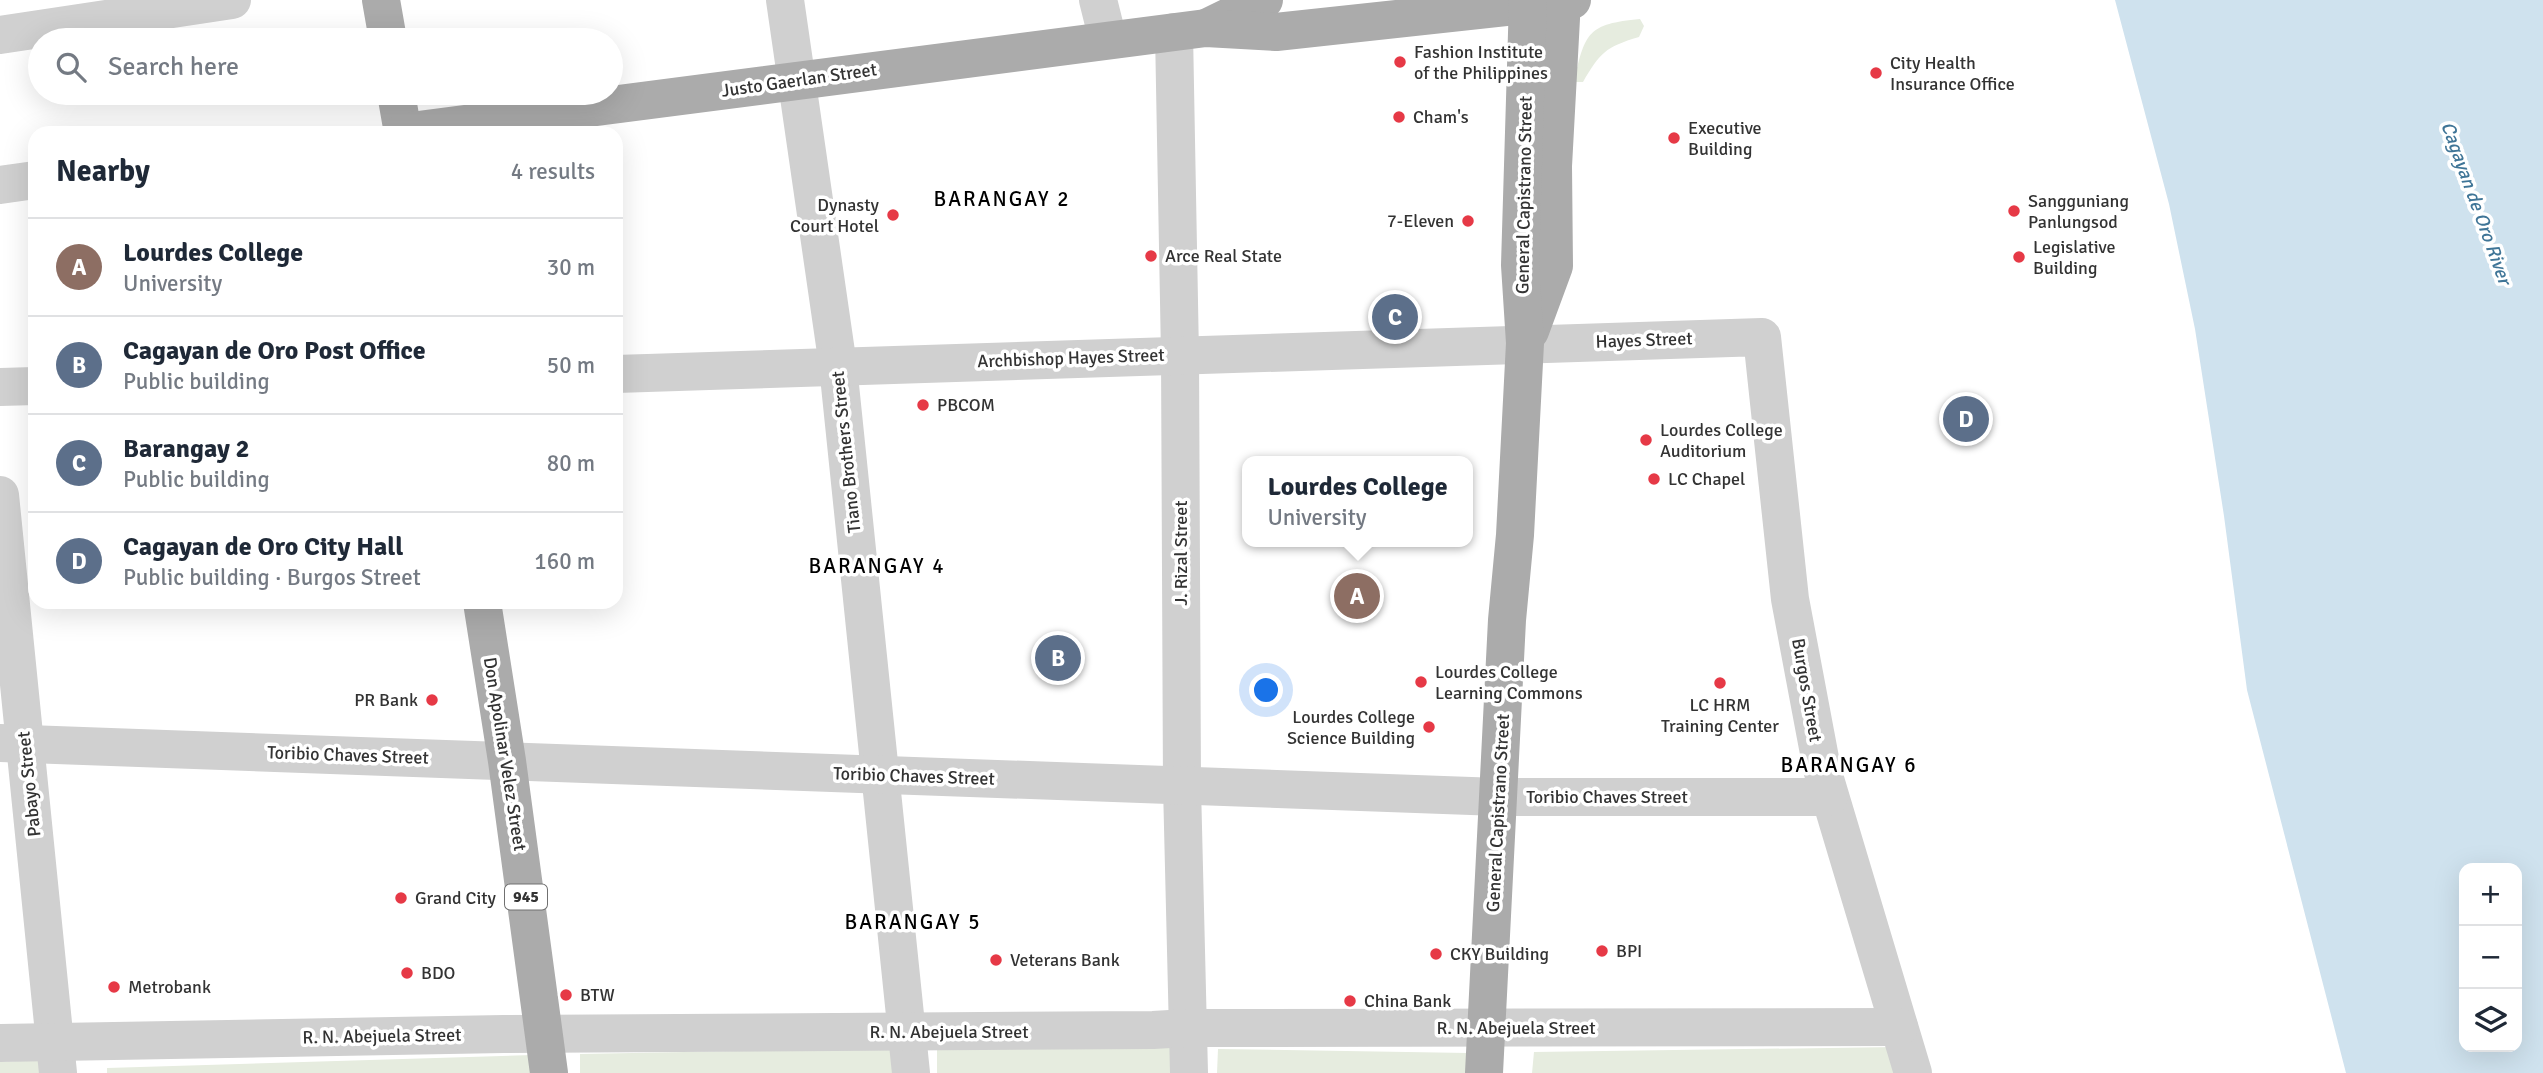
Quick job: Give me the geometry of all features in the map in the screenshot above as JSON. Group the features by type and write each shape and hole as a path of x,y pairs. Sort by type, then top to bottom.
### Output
{"main road":[{"path":"381,0 386,28"},
{"name":"Justo Gaerlan Street","path":"1190,30 1264,0"},
{"name":"Justo Gaerlan Street","path":"491,126 796,80 1190,30 1276,32 1550,1"},
{"name":"General Capistrano Street","path":"1484,1073 1507,620 1515,535 1525,343 1520,265 1550,1"},
{"path":"397,105 398,126"},
{"name":"Don Apolinar Velez Street","path":"483,609 508,761 549,1073"}],"street":[{"path":"46,28 232,0"},
{"name":"Tiano Brothers Street","path":"785,0 838,366 911,1073"},
{"path":"1098,0 1108,40"},
{"name":"J. Rizal Street","path":"1189,1073 1182,786 1180,355 1190,30"},
{"path":"0,35 28,31"},
{"path":"0,185 28,181"},
{"name":"Hayes Street","path":"1525,343 1762,337"},
{"name":"Burgos Street","path":"1762,337 1790,599 1829,797 1913,1073"},
{"name":"Archbishop Hayes Street","path":"623,374 1525,343"},
{"path":"0,387 28,386"},
{"name":"Pabayo Street","path":"0,495 12,743 56,1058"},
{"name":"Toribio Chaves Street","path":"12,743 1499,797 1829,797"},
{"name":"R. N. Abejuela Street","path":"0,1043 56,1058 545,1034 1187,1028 1899,1027"}],"shaded area":[{"path":"1640,19 1644,26 1639,37 1605,52 1583,82 1574,82 1586,41 1592,34 1609,24"},
{"path":"937,1045 1174,1046 1174,1073 937,1073"},
{"path":"1896,1047 1902,1073 1532,1073 1534,1052"},
{"path":"901,1048 901,1073 580,1073 580,1054"},
{"path":"1218,1049 1468,1053 1467,1073 1217,1073"},
{"path":"532,1055 532,1073 107,1073 107,1068"},
{"path":"40,1060 40,1073 0,1073 0,1062"}],"water":[{"name":"Cagayan de Oro River","path":"2115,0 2543,0 2543,1073 2346,1073 2247,690 2195,329 2169,204"}],"place":[{"name":"Fashion Institute of the Philippines","path":"1400,62"},
{"name":"City Health Insurance Office","path":"1876,73"},
{"name":"Cham's","path":"1399,117"},
{"name":"Executive Building","path":"1674,138"},
{"name":"Sangguniang Panlungsod","path":"2014,211"},
{"name":"Dynasty Court Hotel","path":"893,215"},
{"name":"7-Eleven","path":"1468,221"},
{"name":"Arce Real State","path":"1151,256"},
{"name":"Legislative Building","path":"2019,257"},
{"name":"Barangay 2","path":"1395,317"},
{"name":"PBCOM","path":"923,405"},
{"name":"Cagayan de Oro City Hall","path":"1966,419"},
{"name":"Lourdes College Auditorium","path":"1646,440"},
{"name":"LC Chapel","path":"1654,479"},
{"name":"Lourdes College","path":"1357,596"},
{"name":"Cagayan de Oro Post Office","path":"1058,658"},
{"name":"Lourdes College Learning Commons","path":"1421,682"},
{"name":"LC HRM Training Center","path":"1720,683"},
{"name":"PR Bank","path":"432,700"},
{"name":"Lourdes College Science Building","path":"1429,727"},
{"name":"Grand City","path":"401,898"},
{"name":"BPI","path":"1602,951"},
{"name":"CKY Building","path":"1436,954"},
{"name":"Veterans Bank","path":"996,960"},
{"name":"BDO","path":"407,973"},
{"name":"Metrobank","path":"114,987"},
{"name":"BTW","path":"566,995"},
{"name":"China Bank","path":"1350,1001"}],"district":[{"name":"BARANGAY 2","path":"1002,199"},
{"name":"BARANGAY 4","path":"877,566"},
{"name":"BARANGAY 6","path":"1849,765"},
{"name":"BARANGAY 5","path":"913,922"}]}
